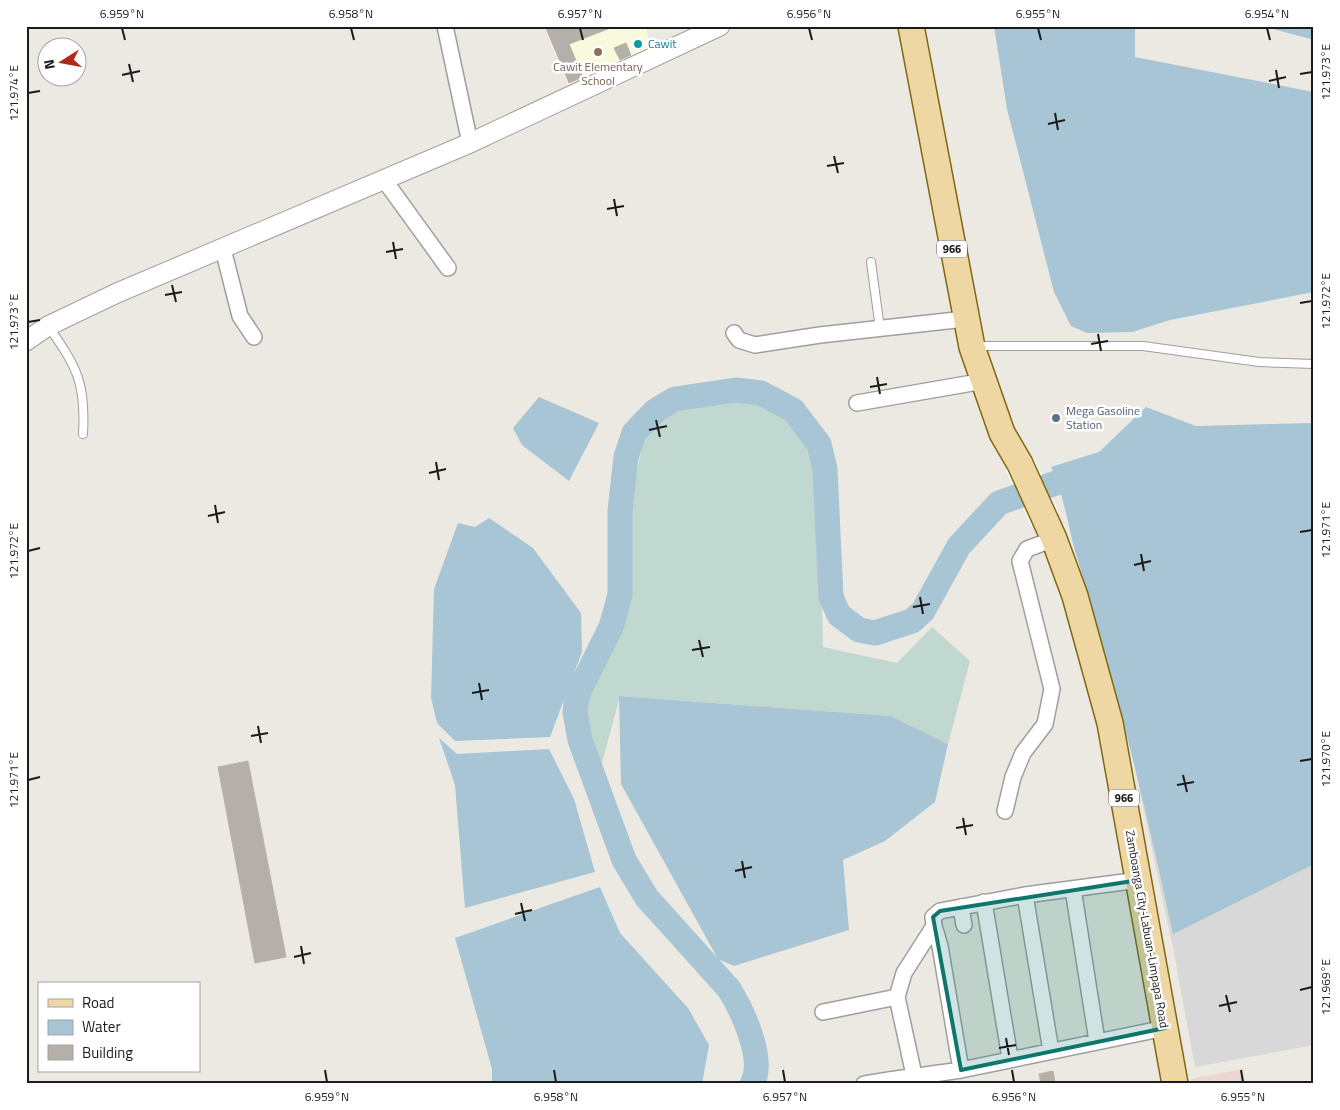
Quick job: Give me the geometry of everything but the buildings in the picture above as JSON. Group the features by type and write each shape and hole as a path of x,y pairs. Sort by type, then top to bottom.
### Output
{"main road":[{"name":"Zamboanga City-Labuan-Limpapa Road","path":"911,26 965,319 972,347 1002,433 1020,464 1049,529 1075,596 1110,723 1174,1084"}],"street":[{"path":"445,26 470,143"},
{"path":"26,341 48,326 117,293 385,181 720,26"},
{"path":"385,181 448,268"},
{"path":"223,249 240,316 254,337"},
{"path":"734,333 739,340 755,346 820,335 965,319"},
{"path":"857,403 984,381"},
{"path":"1005,810 1013,777 1023,753 1045,724 1052,689 1020,561 1027,549 1049,529"},
{"path":"961,1070 940,946 933,917 940,911 984,902 1139,880"},
{"path":"1073,889 1097,1041"},
{"path":"1025,895 1051,1051"},
{"path":"984,902 1010,1058"},
{"path":"961,907 964,924"},
{"path":"914,1074 897,997 904,973 934,926"},
{"path":"823,1012 897,997"},
{"path":"864,1084 914,1074 932,1074 961,1070 1010,1058 1165,1028"}],"lane":[{"path":"871,262 880,329"},
{"path":"48,326 70,358 82,385 84,409 83,434"},
{"path":"972,347 1143,346 1259,362 1314,364"}],"highlighted area":[{"path":"1139,880 1165,1028 961,1070 933,917 940,911"}],"shaded area":[{"name":"Cawit Elementary School","path":"544,26 646,26 650,48 568,85"},
{"path":"764,401 806,437 819,492 823,647 897,663 932,627 970,661 948,744 891,716 620,696 599,774 583,732 586,700 627,601 633,492 645,431 694,403"},
{"path":"1119,693 1314,785 1314,1045 1195,1067 1173,948"},
{"path":"1243,1069 1245,1084 1192,1084 1191,1079"}],"water":[{"path":"994,26 1135,26 1135,57 1314,92 1314,292 1170,320 1132,332 1087,333 1071,326 1054,292 1007,109"},
{"path":"1274,26 1314,26 1314,40 1273,29"},
{"path":"539,397 599,423 569,481 522,445 513,428"},
{"path":"1146,407 1196,426 1314,423 1314,864 1173,934 1118,700 1060,490 1051,467 1099,452"},
{"path":"489,518 533,548 581,613 582,652 550,737 455,741 437,723 431,698 434,589 458,523 475,527"},
{"path":"619,696 891,716 948,744 935,802 885,841 843,860 849,930 734,966 718,959 621,784"},
{"path":"439,738 457,754 549,749 574,799 595,872 465,908 455,785"},
{"path":"600,887 620,933 688,1008 709,1045 702,1084 492,1084 492,1069 455,938"}],"pier":[{"path":"1034,458 1059,513 1031,526 1006,470"}],"waterway":[{"path":"752,1084 756,1074 754,1049 751,1035 740,1009 729,989 647,898 624,860 580,740 575,712 577,695 611,627 620,595 620,511 626,457 634,433 655,411 675,399 736,390 761,393 793,410 819,444 825,469 831,597 839,615 859,630 875,633 912,621 923,611 959,546 999,503 1059,482"}],"place":[{"name":"Cawit","path":"638,44"},
{"name":"Cawit Elementary School","path":"598,52"},
{"name":"Mega Gasoline Station","path":"1056,418"}]}
